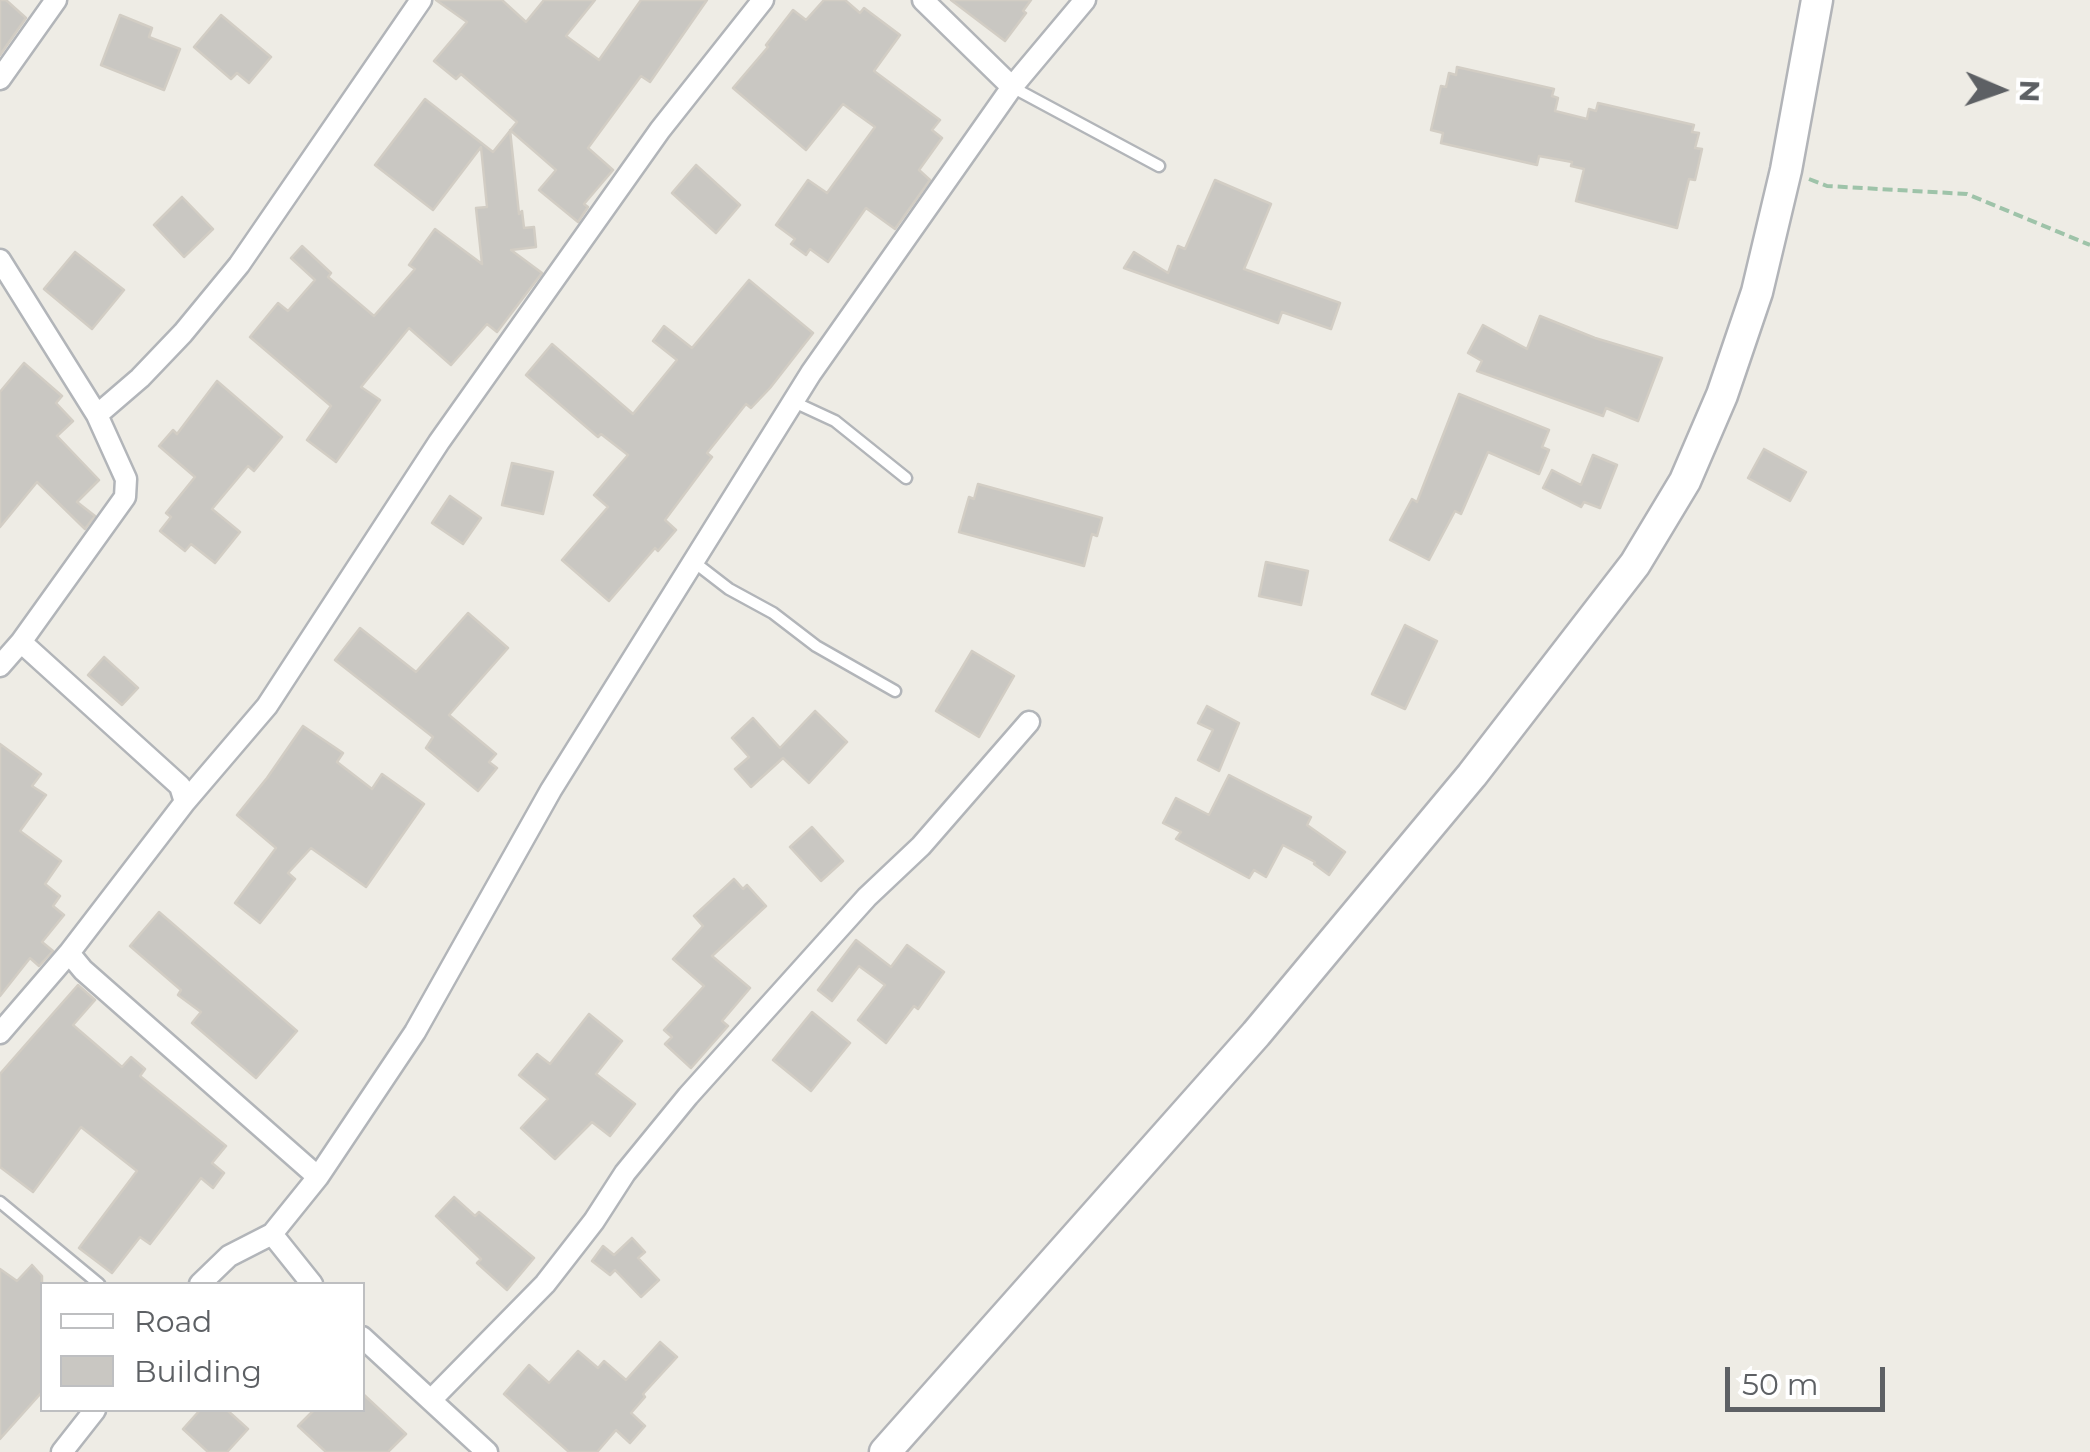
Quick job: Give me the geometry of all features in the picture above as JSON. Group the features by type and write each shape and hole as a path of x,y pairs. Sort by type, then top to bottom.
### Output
{"main road":[{"path":"885,1452 1256,1034 1472,775 1635,564 1685,481 1722,395 1756,292 1786,170 1818,0"}],"street":[{"path":"0,79 56,0"},
{"path":"97,415 183,333 239,265 420,0"},
{"path":"0,1033 93,926 184,802 267,706 440,442 660,130 763,0"},
{"path":"923,0 1012,87"},
{"path":"202,1282 228,1256 272,1234 318,1177 415,1032 550,790 811,373 1012,87 1085,0"},
{"path":"0,666 126,497 126,479 97,415 2,270"},
{"path":"21,642 180,786 184,802"},
{"path":"432,1400 544,1284 594,1221 625,1173 688,1096 867,897 921,846 1029,722"},
{"path":"69,953 82,970 318,1177"},
{"path":"272,1234 310,1282"},
{"path":"365,1340 487,1452"},
{"path":"62,1452 93,1412"}],"lane":[{"path":"1012,87 1160,166"},
{"path":"794,402 835,420 906,478"},
{"path":"693,562 729,589 773,613 816,646 895,690"},
{"path":"0,1202 97,1282"}],"path":[{"path":"1786,170 1826,186 1967,194 2090,246"}],"building":[{"path":"0,0 6,0 26,18 0,55"},
{"path":"436,0 502,0 526,22 544,0 595,0 566,36 599,60 641,0 707,0 650,82 641,76 588,148 613,170 584,204 588,207 578,222 539,190 556,170 510,130 517,122 461,74 456,79 434,61 467,22"},
{"path":"824,0 845,0 860,13 864,8 900,35 874,71 940,120 932,130 942,138 919,170 930,180 895,229 866,208 828,262 810,249 806,255 791,244 795,239 776,225 808,180 827,193 875,127 843,104 806,150 733,88 793,10 806,20"},
{"path":"951,0 1031,0 1005,41"},
{"path":"120,15 152,28 149,37 180,49 164,90 101,65"},
{"path":"221,15 271,57 249,83 237,73 231,79 194,47"},
{"path":"1457,67 1554,89 1552,96 1558,98 1555,111 1587,119 1589,109 1596,111 1598,103 1694,125 1692,132 1699,133 1695,148 1702,149 1695,180 1689,179 1677,228 1576,201 1584,169 1571,166 1572,162 1539,156 1537,165 1441,143 1443,133 1431,130 1441,86 1446,87 1449,73 1456,75"},
{"path":"425,99 493,152 510,131 519,214 522,211 524,228 534,227 536,247 511,250 542,273 497,332 487,324 451,365 409,328 361,387 380,400 336,462 307,440 331,406 250,337 278,303 288,311 315,280 291,258 302,246 331,273 328,277 374,316 415,269 409,265 435,229 482,264 476,208 487,207 481,147 433,210 375,165"},
{"path":"696,165 740,205 716,233 672,193"},
{"path":"1215,180 1271,204 1244,269 1340,303 1331,329 1282,312 1278,323 1124,268 1134,252 1168,273 1178,246 1185,249"},
{"path":"182,197 213,229 184,257 154,225"},
{"path":"75,252 124,290 92,329 44,289"},
{"path":"749,280 813,333 770,388 751,408 746,404 707,453 712,457 665,520 676,530 609,601 562,560 608,507 594,495 628,455 601,434 598,437 526,375 552,344 633,414 677,360 653,341 664,326 692,348"},
{"path":"1540,316 1662,358 1638,421 1606,408 1603,416 1477,371 1482,361 1468,353 1483,325 1527,349"},
{"path":"24,363 62,396 56,403 73,421 57,436 99,480 77,502 95,516 85,529 37,482 0,527 0,392"},
{"path":"217,381 282,437 254,471 248,466 212,509 240,532 215,563 191,544 185,551 160,531 171,517 166,513 195,477 159,446 173,430 177,434"},
{"path":"1459,394 1549,430 1542,447 1549,450 1539,474 1488,452 1461,514 1455,511 1429,560 1390,540 1412,499 1417,502"},
{"path":"1764,449 1806,472 1790,501 1748,478"},
{"path":"1593,455 1617,465 1600,508 1584,502 1581,507 1543,488 1552,470 1581,485"},
{"path":"512,463 553,472 543,514 502,505"},
{"path":"978,484 1102,518 1097,536 1092,534 1084,566 959,532 969,497 974,499"},
{"path":"450,496 481,518 463,544 432,523"},
{"path":"1266,562 1308,571 1301,605 1259,596"},
{"path":"468,613 508,648 449,715 496,754 489,762 497,768 478,791 426,748 433,737 335,660 360,628 416,672"},
{"path":"1405,625 1437,641 1405,709 1372,694"},
{"path":"972,651 1014,676 979,737 936,711"},
{"path":"104,657 138,688 122,705 88,675"},
{"path":"1207,706 1239,723 1219,771 1198,760 1213,730 1198,723"},
{"path":"815,711 847,742 809,783 783,758 751,787 735,769 749,757 732,738 753,718 780,748"},
{"path":"303,726 343,753 337,762 372,789 382,774 424,804 366,887 311,848 288,873 295,879 260,923 235,903 276,848 237,815"},
{"path":"0,744 41,774 32,786 46,795 20,831 61,861 45,884 60,896 53,906 64,915 42,942 53,951 39,966 30,958 0,996"},
{"path":"1229,775 1311,817 1307,825 1345,852 1329,875 1315,862 1283,845 1266,877 1254,870 1249,878 1176,839 1181,832 1163,823 1176,798 1209,815"},
{"path":"812,827 843,861 821,881 790,847"},
{"path":"734,879 743,889 747,885 766,906 712,956 750,988 722,1021 728,1026 691,1068 665,1044 672,1037 664,1030 704,986 673,959 703,926 694,916"},
{"path":"159,912 297,1031 256,1078 192,1023 201,1012 178,995 181,990 130,946"},
{"path":"856,940 891,967 907,945 944,972 918,1009 914,1006 886,1043 858,1020 885,985 859,966 832,1001 818,990"},
{"path":"78,985 95,1000 73,1025 122,1067 131,1057 145,1069 140,1076 226,1146 212,1163 224,1173 213,1188 201,1178 150,1244 140,1237 112,1273 79,1248 137,1171 81,1127 33,1192 0,1167 0,1074"},
{"path":"812,1012 850,1043 811,1091 773,1060"},
{"path":"589,1014 622,1041 596,1074 635,1104 610,1136 592,1122 555,1159 521,1128 548,1099 519,1075 537,1054 550,1064"},
{"path":"454,1197 475,1216 479,1212 534,1258 507,1290 436,1216"},
{"path":"632,1238 645,1252 638,1258 659,1280 641,1297 615,1270 610,1275 592,1261 603,1246 614,1255"},
{"path":"32,1265 42,1276 40,1394 0,1439 0,1269 17,1281"},
{"path":"660,1342 677,1357 631,1413 645,1426 630,1443 616,1430 597,1452 569,1452 504,1394 529,1365 549,1383 578,1351 598,1368 604,1361 626,1380"},
{"path":"365,1396 406,1434 388,1452 326,1452 298,1426 312,1412 365,1412"},
{"path":"198,1412 229,1412 248,1429 227,1452 208,1452 183,1429"}]}
